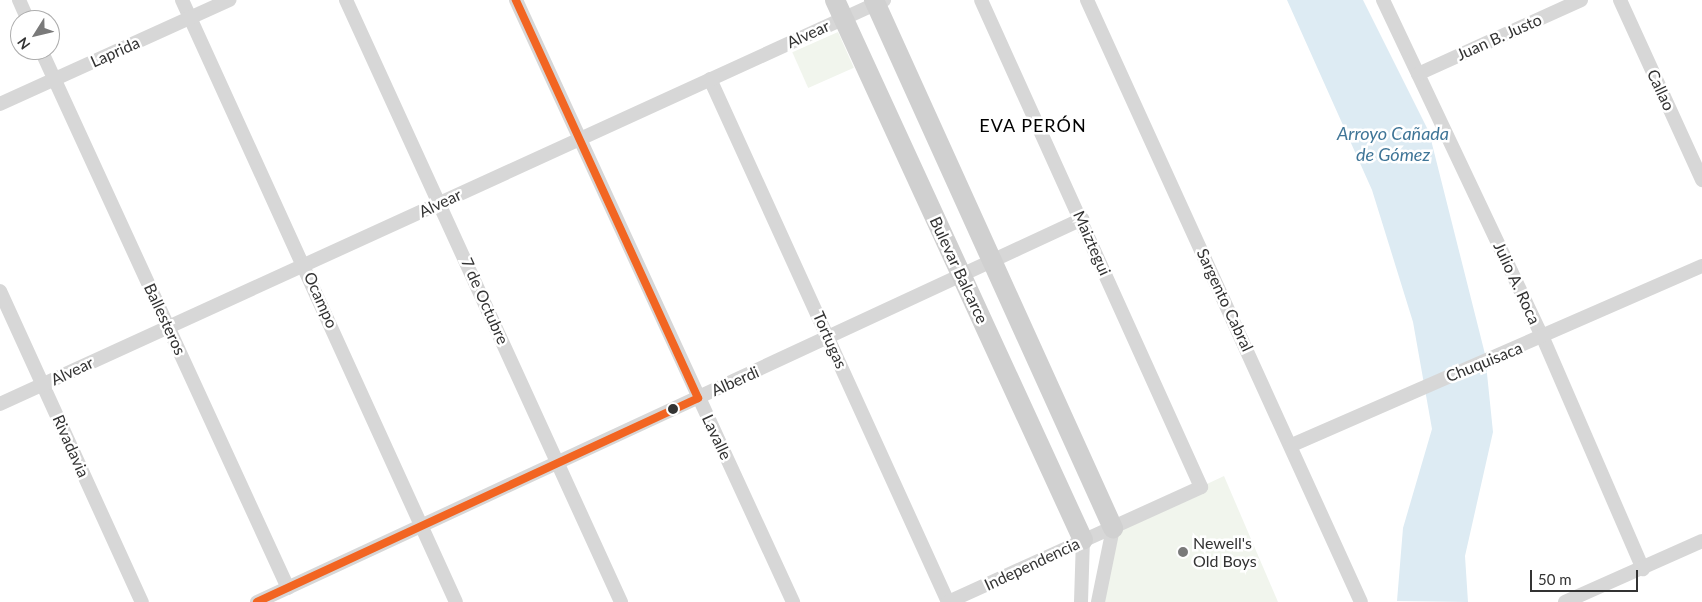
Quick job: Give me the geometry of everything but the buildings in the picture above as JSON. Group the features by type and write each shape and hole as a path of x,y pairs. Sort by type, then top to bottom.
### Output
{"main road":[{"name":"Bulevar Balcarce","path":"835,0 1083,540"},
{"name":"Bulevar Balcarce","path":"878,1 1114,527"}],"street":[{"name":"Ocampo","path":"182,0 305,265 456,602"},
{"name":"Laprida","path":"0,104 229,0"},
{"name":"7 de Octubre","path":"346,0 622,602"},
{"name":"Lavalle","path":"516,0 793,602"},
{"name":"Maiztegui","path":"981,0 1201,487"},
{"name":"Sargento Cabral","path":"1087,0 1292,445 1361,602"},
{"name":"Julio A. Roca","path":"1382,0 1543,338 1643,569"},
{"name":"Juan B. Justo","path":"1418,74 1581,0"},
{"name":"Callao","path":"1620,0 1702,180"},
{"name":"Alvear","path":"0,404 843,19 878,1"},
{"name":"Ballesteros","path":"46,60 288,588"},
{"name":"Tortugas","path":"710,79 830,338 948,602"},
{"name":"Alberdi","path":"257,602 1082,220"},
{"name":"Chuquisaca","path":"1292,445 1412,392 1543,338 1702,266"},
{"name":"Rivadavia","path":"0,291 142,602"},
{"name":"Independencia","path":"948,602 1201,487"},
{"path":"1098,602 1114,527"},
{"path":"1080,602 1083,540"},
{"path":"1565,602 1643,569 1702,541"}],"shaded area":[{"path":"838,32 854,68 808,88 792,52"},
{"name":"Newell's Old Boys","path":"1224,476 1278,602 1098,602 1113,528"}],"water":[{"name":"Arroyo Cañada de Gómez","path":"1287,0 1363,0 1429,132 1485,354 1493,432 1465,556 1468,602 1397,601 1403,528 1432,429 1413,322 1372,190"}],"transit line":[{"path":"257,602 698,398 516,0"}],"place":[{"name":"Newell's Old Boys","path":"1183,552"}],"district":[{"name":"EVA PERÓN","path":"1033,125"}]}
